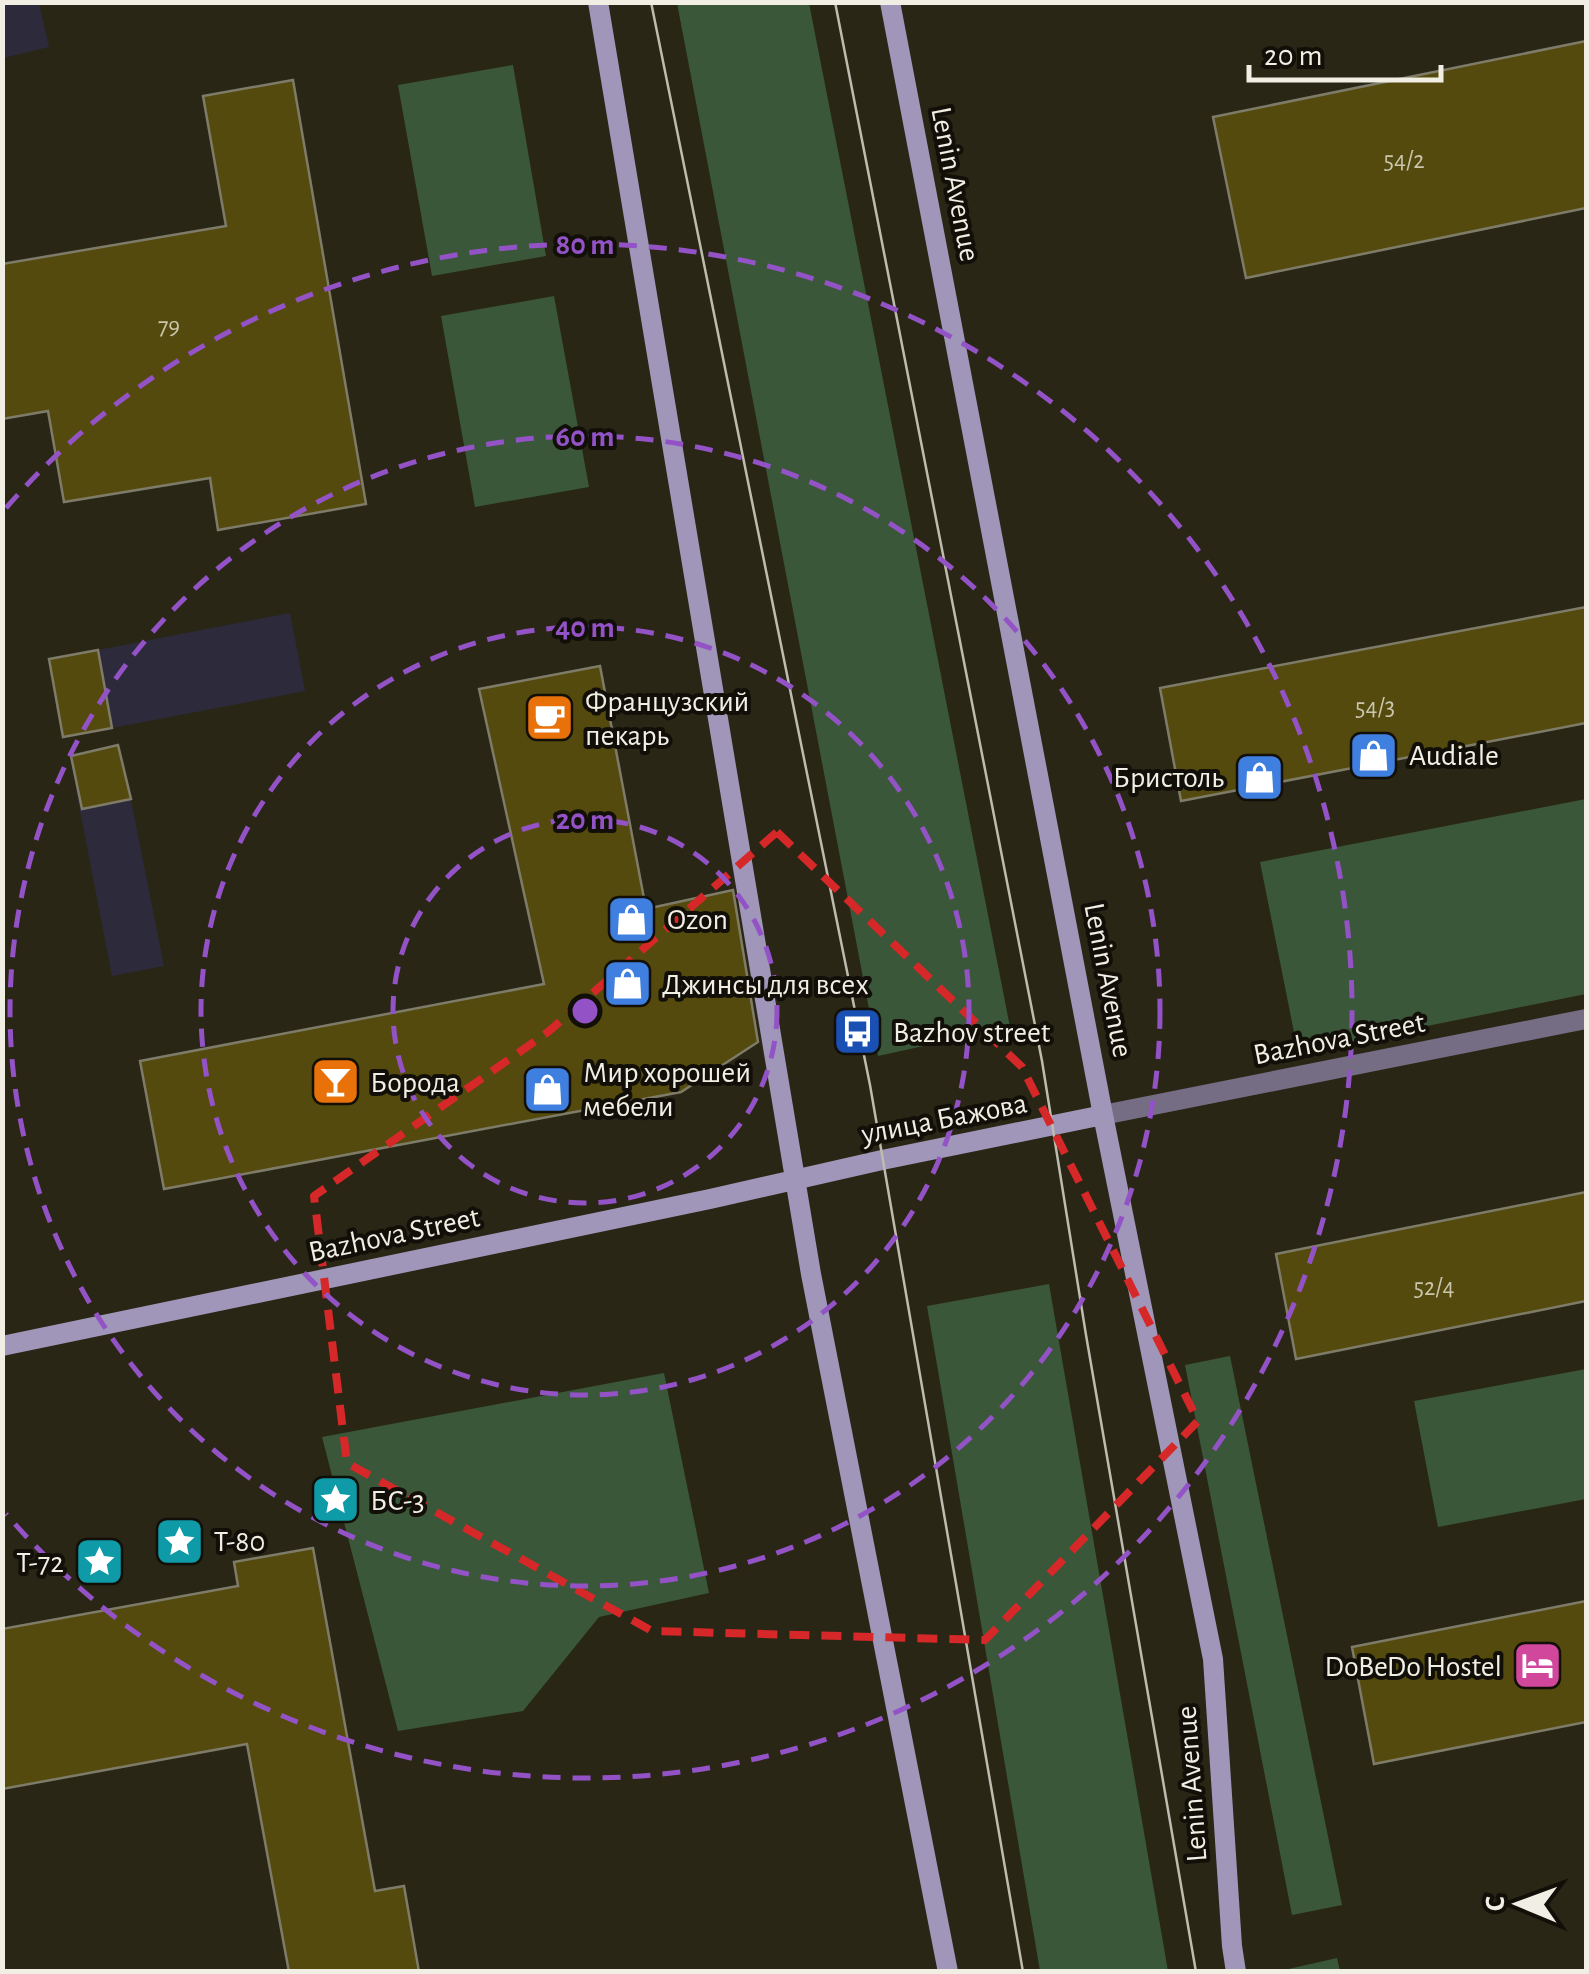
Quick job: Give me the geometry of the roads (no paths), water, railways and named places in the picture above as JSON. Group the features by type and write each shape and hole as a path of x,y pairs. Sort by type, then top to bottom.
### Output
{"main road":[{"path":"598,2 811,1274 948,1972"},
{"name":"Lenin Avenue","path":"890,2 1103,1116 1213,1659 1236,1972"},
{"name":"улица Бажова","path":"796,1179 1103,1116"},
{"name":"Bazhova Street","path":"2,1346 796,1179"}],"street":[{"name":"Bazhova Street","path":"1103,1116 1586,1019"}],"tram line":[{"path":"651,2 870,1085 1023,1972"},
{"path":"835,2 1042,1061 1196,1972"}],"place":[{"name":"Французский пекарь","path":"550,718"},
{"name":"Audiale","path":"1374,755"},
{"name":"Бристоль","path":"1259,777"},
{"name":"Ozon","path":"632,919"},
{"name":"Джинсы для всех","path":"627,984"},
{"name":"Bazhov street","path":"858,1032"},
{"name":"Борода","path":"335,1082"},
{"name":"Мир хорошей мебели","path":"548,1089"},
{"name":"БС-3","path":"335,1500"},
{"name":"Т-80","path":"179,1541"},
{"name":"Т-72","path":"99,1562"},
{"name":"DoBeDo Hostel","path":"1537,1666"}]}
